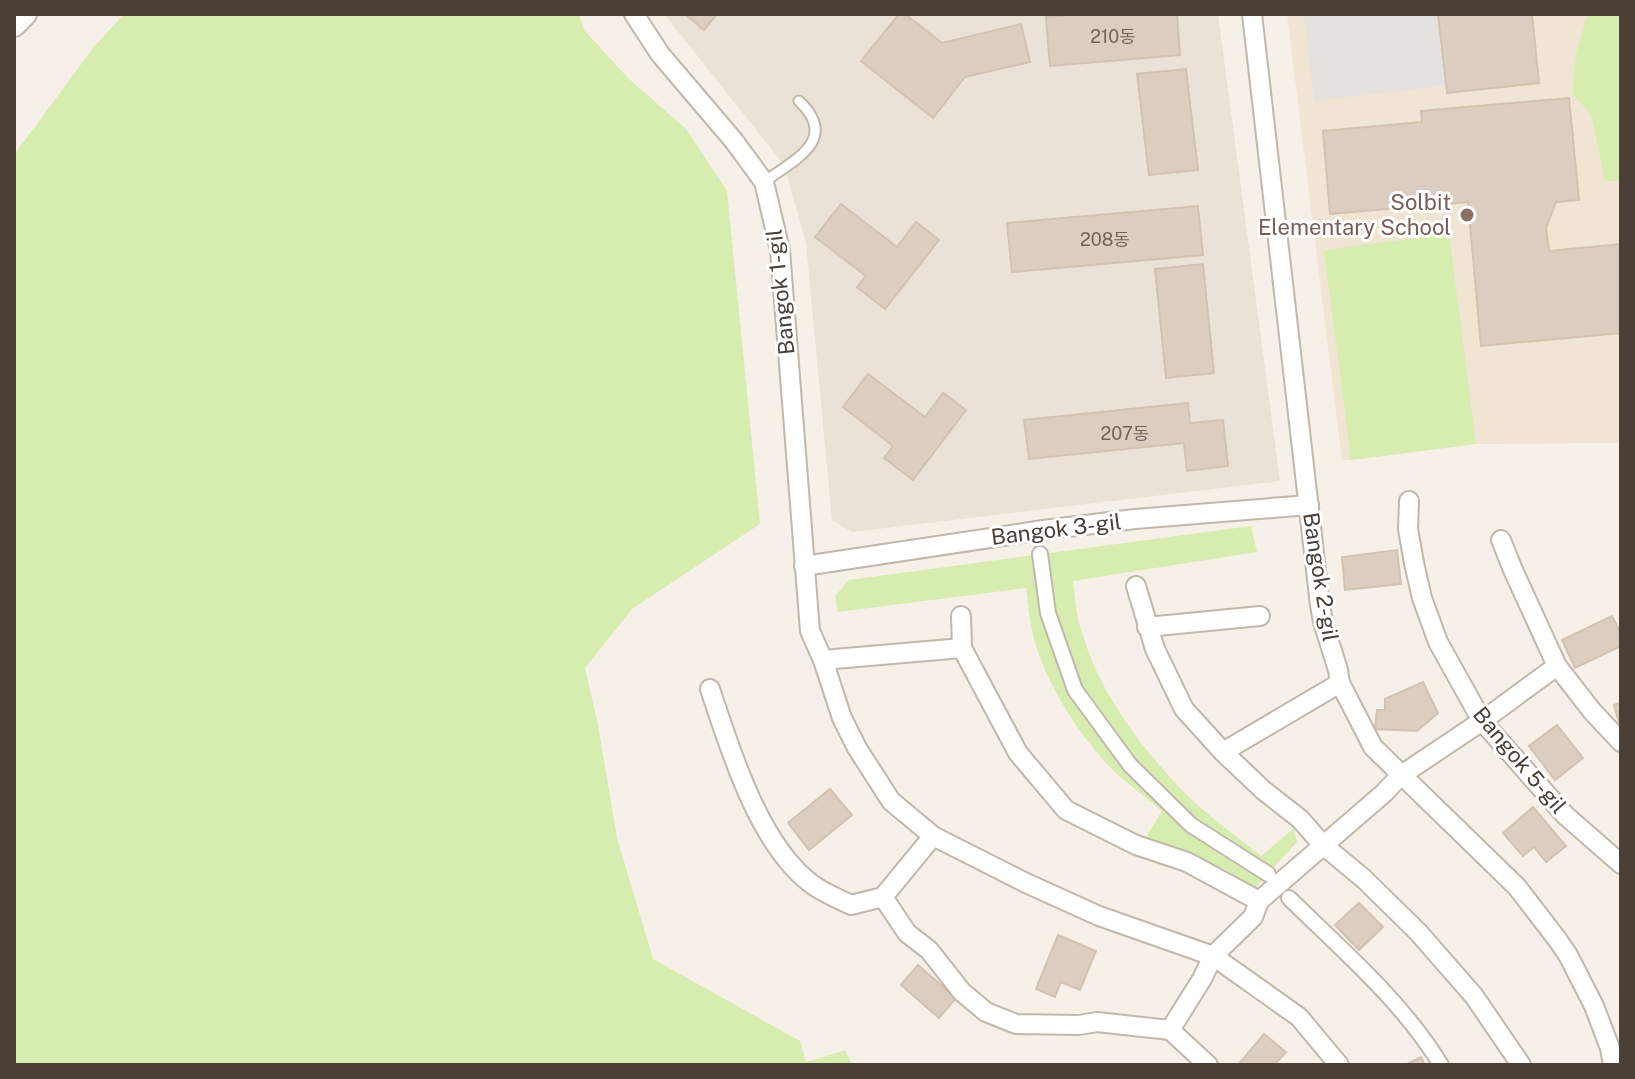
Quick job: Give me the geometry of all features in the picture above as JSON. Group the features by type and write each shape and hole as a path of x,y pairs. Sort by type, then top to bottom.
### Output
{"street":[{"path":"14,25 25,14"},
{"name":"Bangok 1-gil","path":"634,14 660,54 734,141 764,182 780,250 810,631 842,718 891,801 933,836 1026,883 1099,916 1213,956 1299,1017 1339,1065"},
{"name":"Bangok 2-gil","path":"1252,14 1323,622 1340,683 1373,747 1517,887 1563,947 1615,1052"},
{"name":"Bangok 5-gil","path":"1409,501 1408,529 1422,598 1438,642 1482,721 1565,815 1621,864"},
{"name":"Bangok 3-gil","path":"804,566 1043,530 1309,505"},
{"path":"1501,540 1557,666 1621,742"},
{"path":"1040,554 1048,613 1075,690 1130,765 1191,825 1268,874"},
{"path":"1136,586 1155,649 1184,709 1223,752 1263,790 1300,819 1323,845 1364,879 1418,932 1474,996 1521,1065"},
{"path":"961,616 962,648 1018,753 1066,810 1136,845 1187,862 1259,901"},
{"path":"1147,627 1260,616"},
{"path":"823,660 962,648"},
{"path":"1170,1030 1213,956 1253,917 1259,901 1400,776 1557,666"},
{"path":"1223,752 1340,683"},
{"path":"710,689 734,763 766,829 790,862 812,884 851,905 883,897 933,836"},
{"path":"883,897 907,933 929,950 962,992 986,1012 1016,1024 1079,1025 1097,1022 1170,1030 1208,1065"},
{"path":"1289,898 1378,985 1426,1041 1441,1065"}],"lane":[{"path":"764,182 802,156 817,133 808,110 799,101"}],"shaded area":[{"path":"664,14 1218,14 1280,481 852,532 832,520 806,243 784,165"},
{"name":"Solbit Elementary School","path":"1287,14 1588,14 1576,52 1572,93 1591,115 1605,181 1621,181 1619,443 1476,444 1342,460"},
{"path":"1304,14 1438,14 1446,85 1314,101"}],"green space":[{"path":"124,14 579,14 584,30 628,78 686,129 727,191 760,524 632,609 585,668 617,838 653,959 800,1041 806,1062 845,1050 852,1065 14,1065 14,155 93,48"},
{"path":"1588,14 1621,14 1621,181 1605,181 1591,115 1572,93 1576,52"},
{"path":"1449,234 1476,444 1351,460 1324,250"},
{"path":"1251,526 1257,552 1073,581 1079,623 1098,673 1121,715 1165,772 1200,807 1261,856 1294,828 1297,842 1254,889 1225,869 1146,837 1162,811 1105,762 1066,709 1037,649 1026,588 838,612 835,596 849,580"}],"building":[{"path":"685,14 717,14 704,30"},
{"path":"899,14 905,14 942,43 1021,24 1030,62 965,77 933,118 861,61"},
{"path":"1177,14 1180,55 1050,66 1046,17"},
{"path":"1438,14 1532,14 1539,83 1447,93"},
{"path":"1186,69 1198,170 1149,175 1137,74"},
{"path":"1569,98 1579,200 1556,202 1546,228 1549,251 1621,244 1621,333 1481,346 1468,202 1330,214 1323,131 1422,122 1421,111"},
{"path":"841,204 897,247 916,222 939,240 885,309 857,287 866,276 815,237"},
{"path":"1198,206 1203,255 1012,272 1007,223"},
{"path":"1203,264 1214,373 1166,378 1155,269"},
{"path":"868,374 925,417 943,393 966,410 913,480 884,458 893,446 843,407"},
{"path":"1188,403 1190,423 1223,420 1228,466 1187,471 1184,443 1029,459 1024,420"},
{"path":"1397,550 1401,584 1345,590 1342,557"},
{"path":"1612,616 1621,634 1621,646 1575,668 1562,640"},
{"path":"1423,682 1438,713 1417,731 1375,729 1377,710 1385,710 1385,699"},
{"path":"1621,702 1621,730 1614,705"},
{"path":"1557,725 1583,758 1555,780 1529,746"},
{"path":"830,789 852,815 809,850 788,823"},
{"path":"1533,807 1566,846 1546,862 1534,847 1523,856 1503,833"},
{"path":"1359,903 1383,927 1359,950 1335,925"},
{"path":"1058,935 1096,951 1080,990 1061,982 1055,997 1036,989"},
{"path":"918,965 956,998 939,1018 901,985"},
{"path":"1264,1034 1286,1052 1274,1065 1238,1065"},
{"path":"1421,1057 1425,1065 1405,1065"}],"place":[{"name":"Solbit Elementary School","path":"1467,215"}]}
